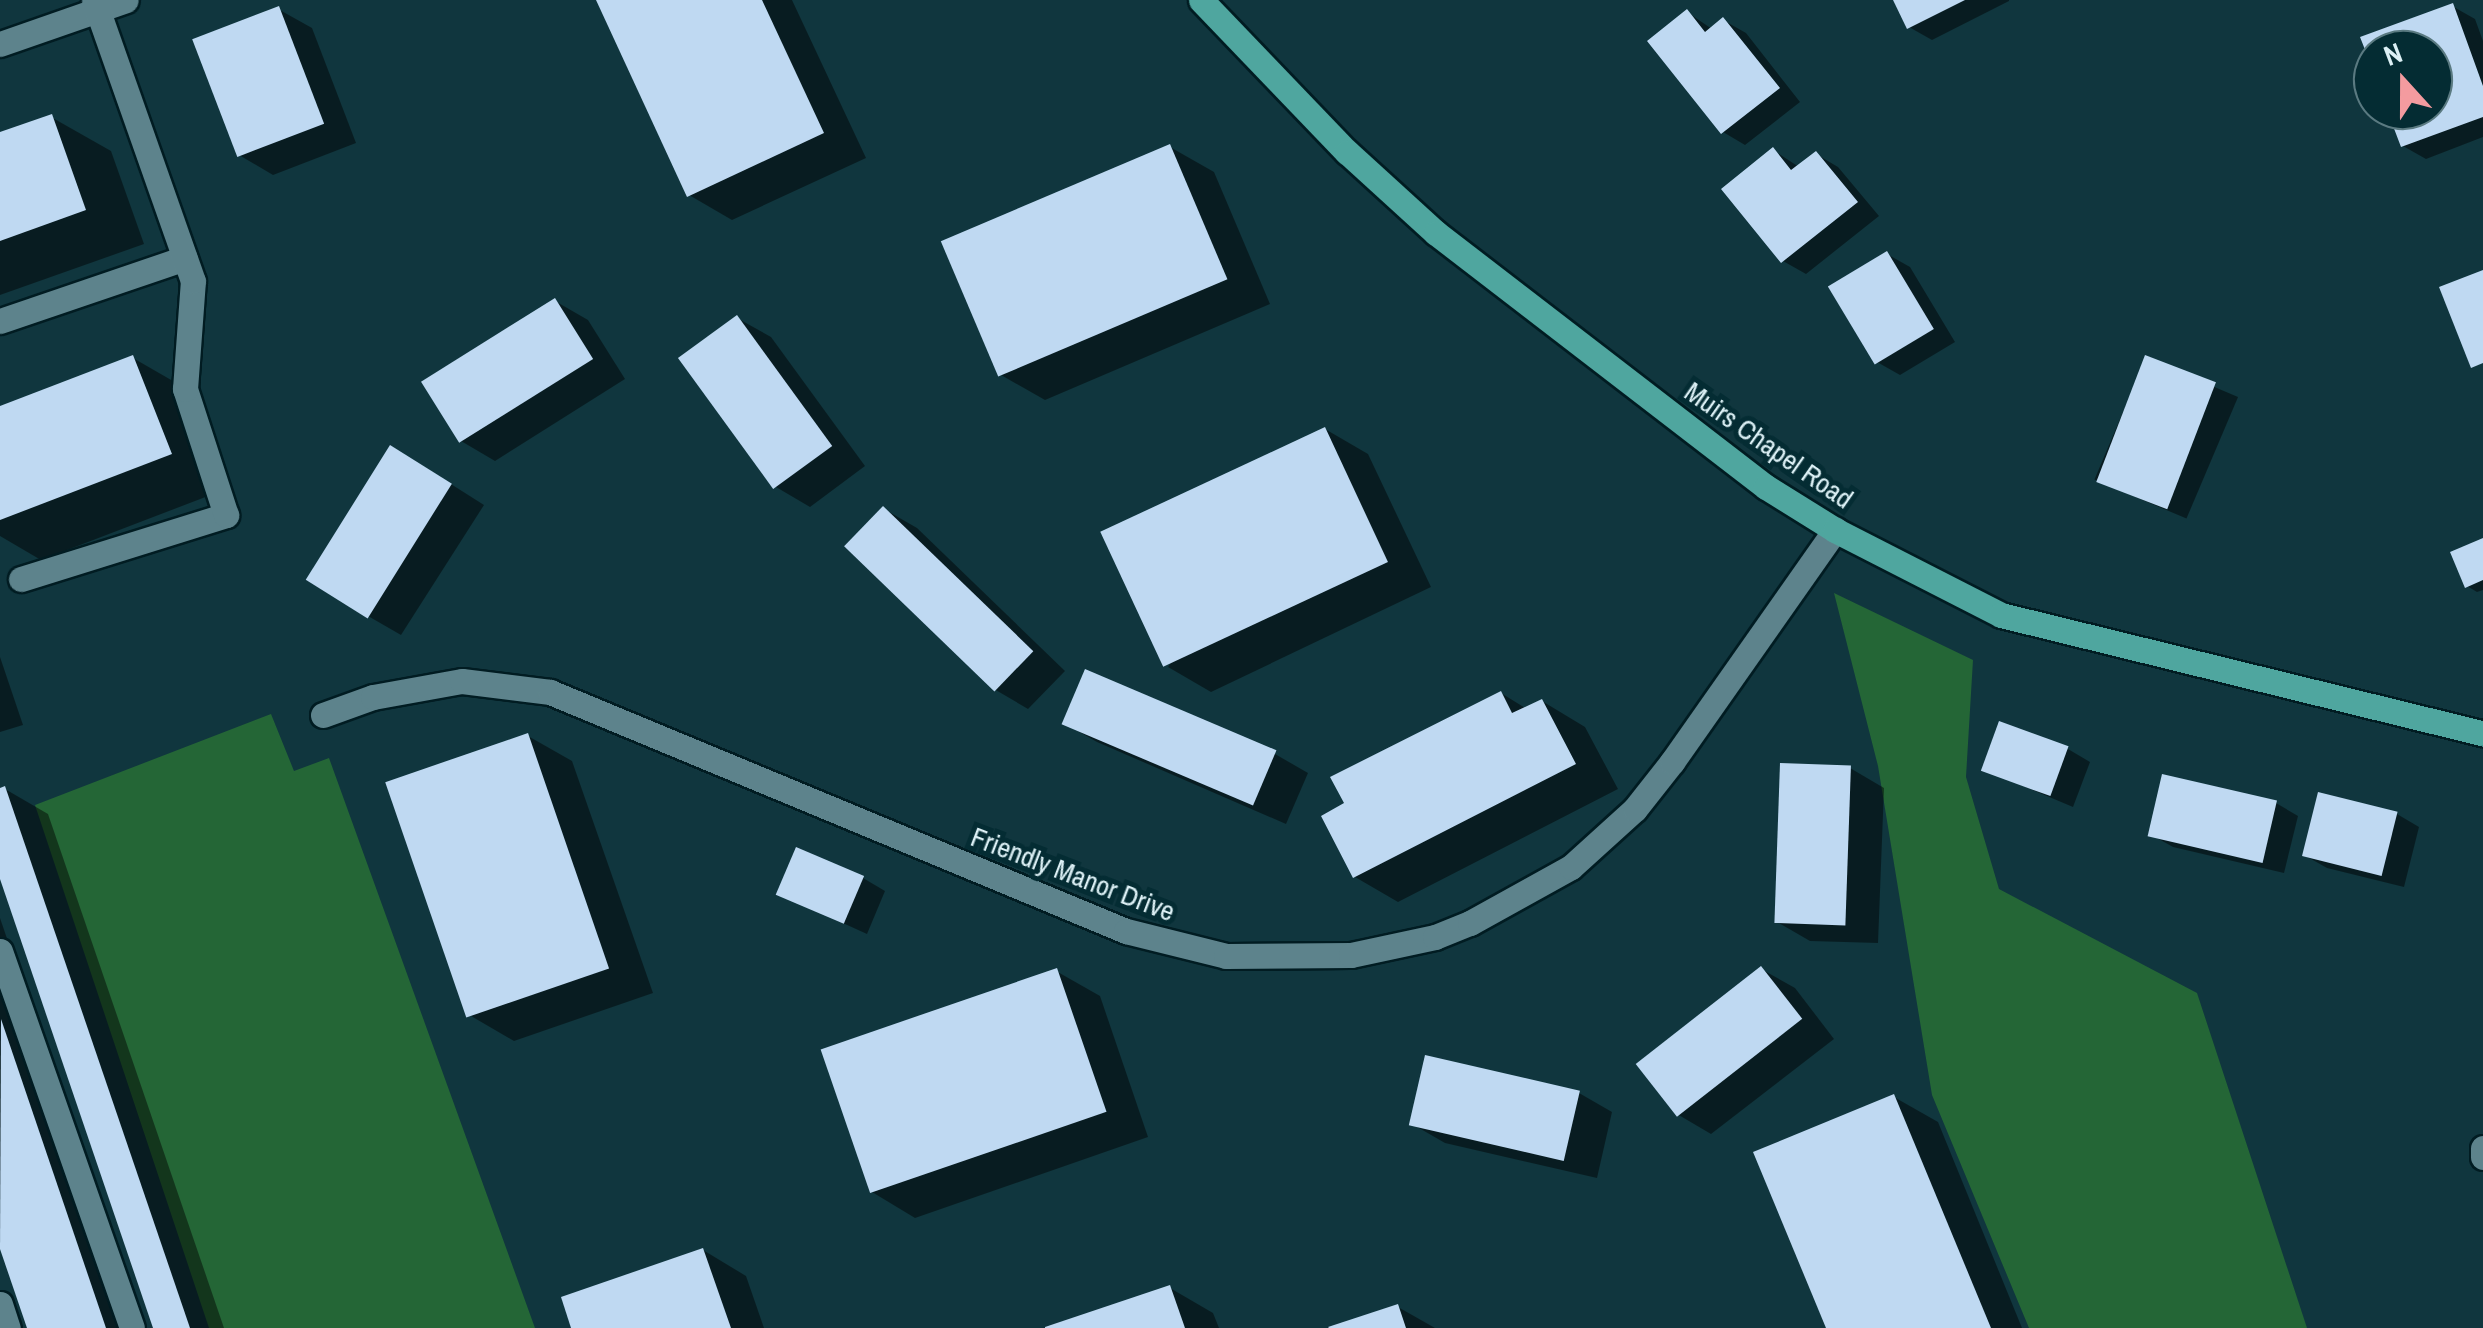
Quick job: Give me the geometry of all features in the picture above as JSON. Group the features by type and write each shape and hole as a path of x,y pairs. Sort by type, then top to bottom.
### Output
{"main road":[{"name":"Muirs Chapel Road","path":"1202,0 1347,152 1436,232 1754,478 1835,530 2002,615 2483,734"}],"street":[{"path":"0,44 96,6 126,0"},
{"path":"21,579 226,514 184,389 193,281 96,6"},
{"path":"0,321 185,258"},
{"name":"Friendly Manor Drive","path":"323,715 373,697 462,681 550,692 1126,931 1226,956 1351,955 1435,937 1470,923 1544,886 1582,858 1635,809 1672,762 1835,530"},
{"path":"0,951 132,1328"},
{"path":"2483,1148 2483,1157"},
{"path":"0,1304 8,1328"}],"green space":[{"path":"1834,593 1973,660 1966,777 1999,889 2197,993 2307,1328 2029,1328 1932,1095 1878,766"},
{"path":"271,714 294,771 329,758 535,1328 209,1328 35,805"}],"building":[{"path":"596,0 762,0 824,133 687,197"},
{"path":"1893,0 1965,0 1907,29"},
{"path":"2453,3 2483,86 2483,117 2453,128 2453,30 2379,30"},
{"path":"279,6 324,124 237,157 192,39"},
{"path":"1687,9 1705,32 1723,17 1780,88 1721,134 1647,41"},
{"path":"52,114 86,210 0,241 0,132"},
{"path":"2395,130 2447,130 2401,147"},
{"path":"1170,144 1227,279 998,377 941,241"},
{"path":"1773,147 1791,170 1816,151 1858,202 1781,263 1721,189"},
{"path":"1887,251 1934,329 1875,365 1828,287"},
{"path":"2483,270 2483,363 2471,368 2439,287"},
{"path":"555,298 593,359 459,443 421,382"},
{"path":"737,315 832,446 773,489 678,358"},
{"path":"133,355 172,454 0,520 0,406"},
{"path":"2145,355 2216,382 2167,509 2096,482"},
{"path":"1325,427 1388,562 1163,667 1100,532"},
{"path":"390,445 452,484 368,619 306,580"},
{"path":"883,506 1033,651 994,691 844,546"},
{"path":"2483,538 2483,580 2465,588 2450,552"},
{"path":"1085,669 1276,750 1253,806 1062,724"},
{"path":"1501,691 1512,713 1542,699 1576,764 1353,878 1321,816 1344,803 1330,777"},
{"path":"1999,721 2069,746 2050,796 1981,771"},
{"path":"528,733 609,968 466,1018 385,782"},
{"path":"1780,763 1851,765 1845,925 1774,923"},
{"path":"2162,774 2277,801 2263,863 2148,836"},
{"path":"5,786 190,1328 153,1328 0,879 0,788"},
{"path":"2318,792 2398,812 2382,876 2302,856"},
{"path":"796,847 864,876 844,924 776,895"},
{"path":"1761,966 1802,1019 1677,1117 1636,1064"},
{"path":"1057,968 1106,1112 870,1193 821,1049"},
{"path":"1,1019 106,1328 27,1328 0,1249"},
{"path":"1425,1055 1580,1091 1564,1161 1409,1125"},
{"path":"1894,1094 1991,1328 1826,1328 1753,1152"},
{"path":"703,1248 731,1328 571,1328 561,1297"},
{"path":"1170,1285 1185,1328 1045,1328 1045,1327"},
{"path":"1398,1304 1406,1328 1328,1327"}]}
